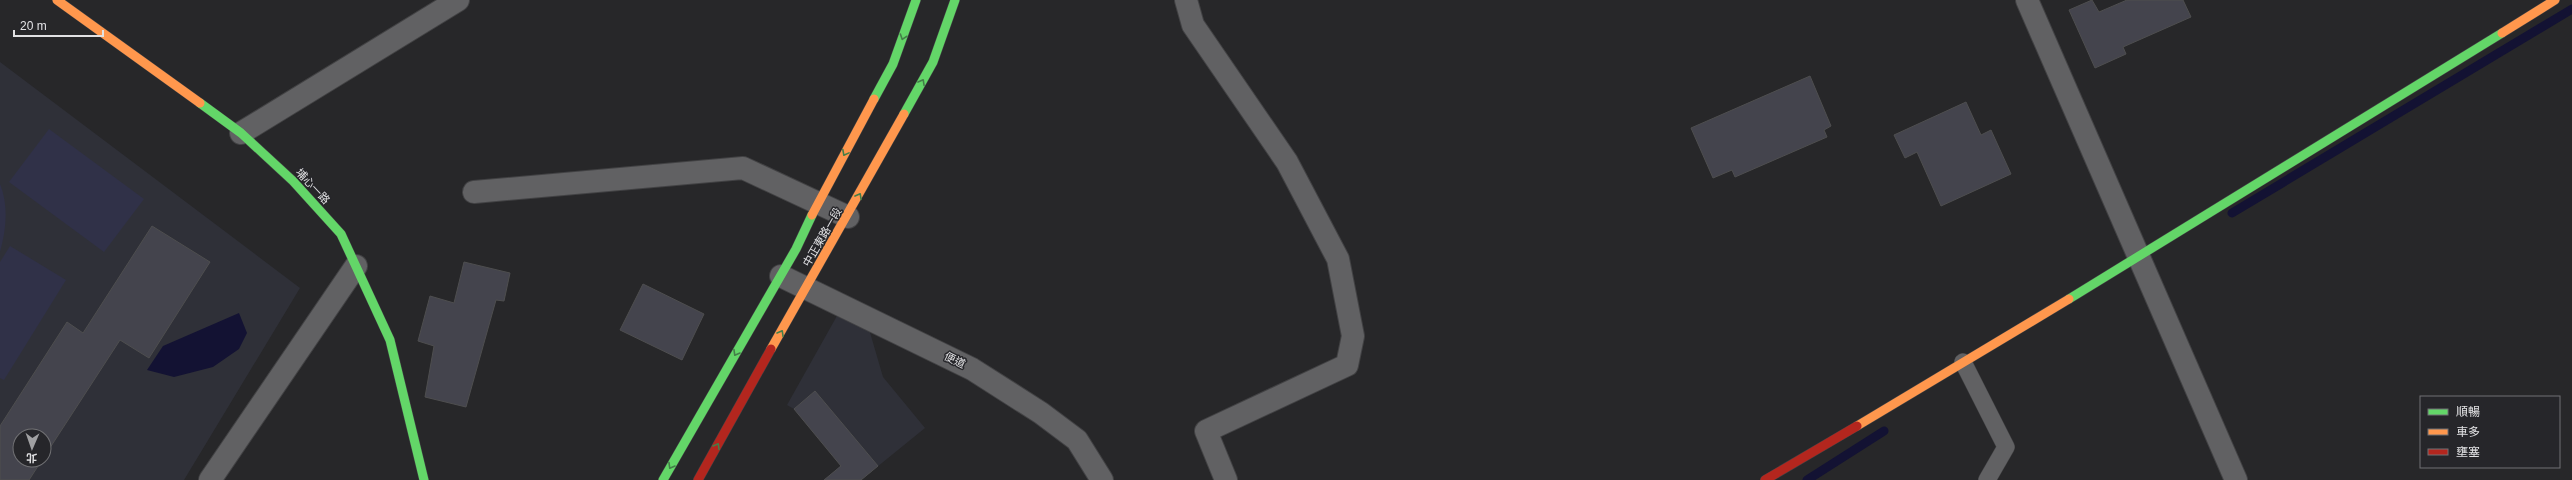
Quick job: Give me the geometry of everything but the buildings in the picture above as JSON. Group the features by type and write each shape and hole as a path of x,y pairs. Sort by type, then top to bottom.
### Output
{"street":[{"name":"埔心一路","path":"58,0 241,133 293,181 340,234 390,340 424,480"},
{"path":"241,133 458,0"},
{"name":"中正東路一段","path":"663,480 781,276 818,202 893,64 916,0"},
{"name":"中正東路一段","path":"698,480 848,217 933,62 955,0"},
{"path":"1186,0 1193,25 1287,162 1338,259 1353,336 1347,365 1206,431 1226,480"},
{"path":"2027,0 2236,480"},
{"path":"1765,480 2140,257 2555,0"},
{"path":"474,192 743,168 848,217"},
{"path":"210,480 356,266"},
{"name":"便道","path":"781,276 972,369 1041,414 1077,440 1102,480"}],"lane":[{"path":"1963,362 2006,447 1987,480"}],"shaded area":[{"path":"0,62 300,288 184,480 0,480"},
{"path":"49,129 144,199 104,252 9,182"},
{"path":"0,184 5,201 6,218 0,252"},
{"path":"10,246 66,280 4,380 0,378 0,262"},
{"path":"842,307 869,329 883,377 925,428 861,480 832,480 829,476 841,465 794,409 787,405"},
{"path":"239,313 247,333 239,349 213,367 174,377 147,370 163,346"}],"waterway":[{"path":"2232,213 2572,9"},
{"path":"1807,480 1884,431"}],"traffic: fast":[{"path":"874,99 893,64 916,0"},
{"path":"904,114 933,62 955,0"},
{"path":"2069,299 2502,33"},
{"path":"200,103 241,133 293,181 341,234 390,340 424,480"},
{"path":"663,480 796,249 812,215"}],"traffic: slow":[{"path":"57,0 200,103"},
{"path":"2502,33 2555,0"},
{"path":"812,215 874,99"},
{"path":"771,349 904,114"},
{"path":"1857,426 2069,299"}],"traffic: jam":[{"path":"698,480 771,349"},
{"path":"1765,480 1857,426"}]}
